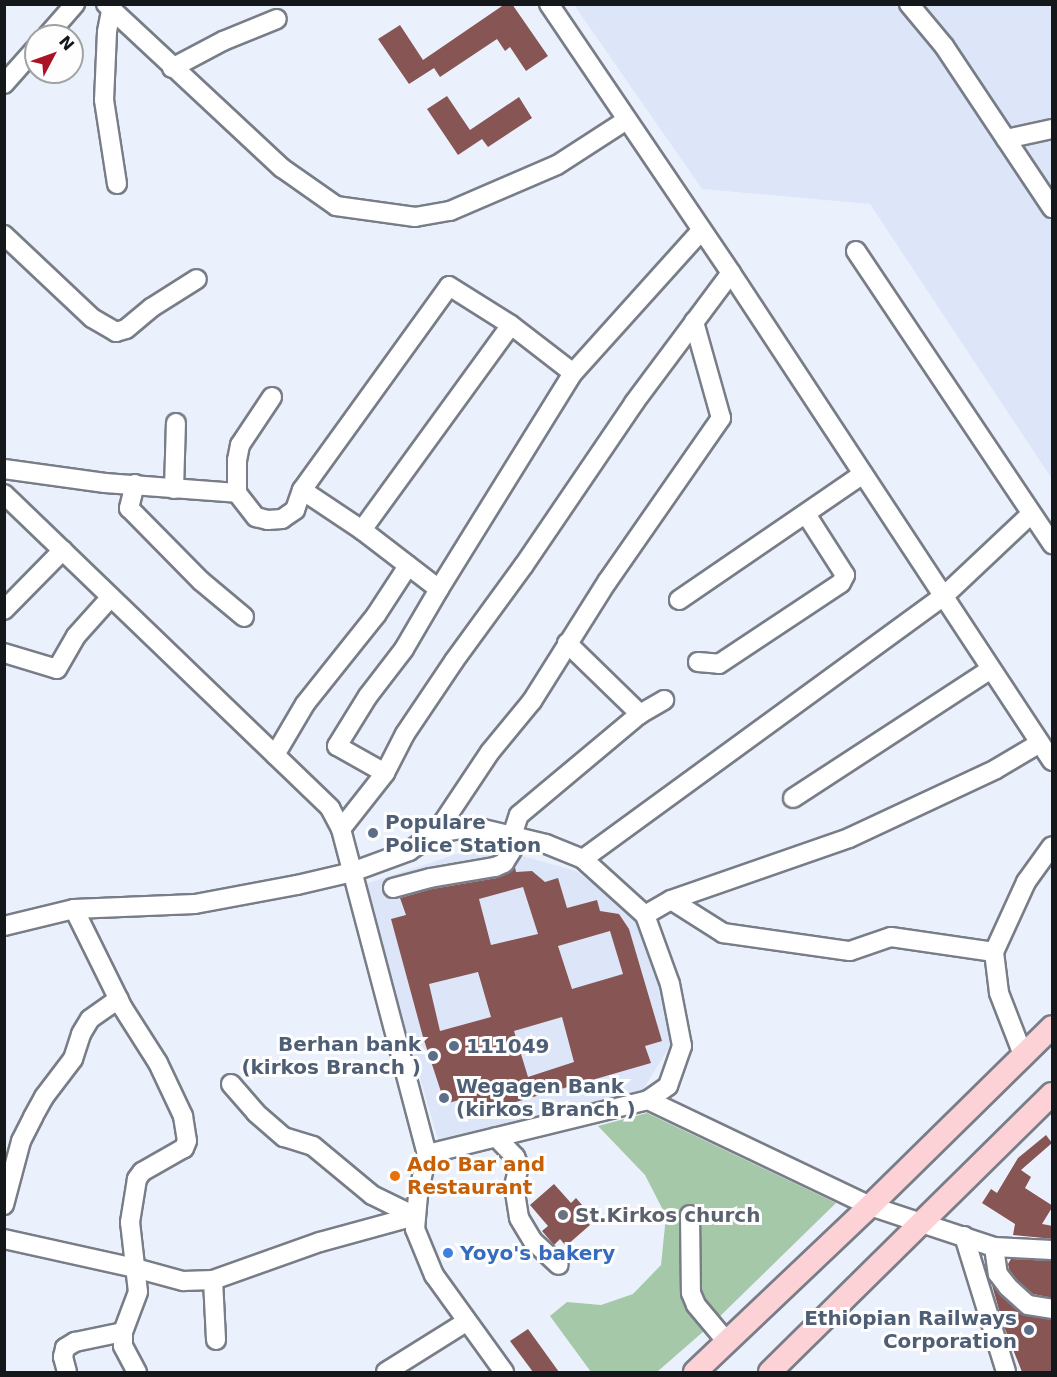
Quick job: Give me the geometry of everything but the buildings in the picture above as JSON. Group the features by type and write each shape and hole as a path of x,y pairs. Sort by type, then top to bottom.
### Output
{"main road":[{"path":"695,1372 870,1206 1053,1027"},
{"path":"770,1372 1053,1094"}],"street":[{"path":"58,24 75,4"},
{"path":"549,4 625,121 731,273 1053,761"},
{"path":"909,4 944,46 1053,208"},
{"path":"109,8 172,68 307,188 336,206 416,217 450,211 557,165 625,121"},
{"path":"109,8 104,100 117,184"},
{"path":"172,68 223,41 277,19"},
{"path":"4,84 24,62"},
{"path":"1006,139 1053,129"},
{"path":"385,773 337,746 368,696 404,649 573,373 701,231"},
{"path":"4,235 92,318 116,332 126,329 151,308 197,279"},
{"path":"856,251 1053,544"},
{"path":"341,829 385,773 405,734 454,661 731,273"},
{"path":"272,397 240,445 237,460 237,493 256,517 268,520 282,519 296,510 302,490 449,286 511,325 573,373"},
{"path":"4,926 74,909 225,900 352,872 409,851 436,833 489,752 532,701 567,644 721,418 694,322"},
{"path":"362,530 511,325"},
{"path":"174,489 176,423"},
{"path":"4,469 174,489 237,493"},
{"path":"679,600 863,474"},
{"path":"135,484 129,508 201,581 244,617"},
{"path":"302,490 362,530 439,589"},
{"path":"4,494 330,808 341,829 427,1154 415,1216 415,1229 434,1275 504,1372"},
{"path":"698,662 719,664 842,583 845,575 806,514"},
{"path":"583,859 944,596 1031,514"},
{"path":"4,610 63,550"},
{"path":"275,755 305,704 376,615 408,566"},
{"path":"4,653 57,669 76,636 111,597"},
{"path":"567,644 640,714"},
{"path":"793,798 992,669"},
{"path":"393,888 430,878 495,867 504,863 512,850 512,836 519,815 640,714 664,700"},
{"path":"645,915 671,900 849,838 996,770 1040,742"},
{"path":"427,1154 648,1100 668,1086 682,1046 670,984 645,915 583,859 546,844 475,827 436,833"},
{"path":"1023,1055 999,993 994,952 1026,882 1053,846"},
{"path":"671,900 723,933 850,951 891,936 994,952"},
{"path":"74,909 118,999 158,1063 183,1116 187,1141 184,1148 142,1172 137,1179 130,1222 138,1292 123,1332 123,1346 137,1372"},
{"path":"4,1205 21,1141 33,1116 73,1059 81,1034 90,1019 118,999"},
{"path":"231,1084 256,1113 284,1137 313,1146 372,1196 415,1216"},
{"path":"648,1100 870,1206 994,1247 1053,1250"},
{"path":"496,1137 515,1157 519,1166 514,1186 519,1218 533,1241 559,1264"},
{"path":"690,1215 691,1293 696,1305 727,1342"},
{"path":"4,1239 183,1281 213,1280 320,1242 415,1216"},
{"path":"964,1236 1006,1372"},
{"path":"994,1247 998,1274 1008,1287 1028,1305 1053,1309"},
{"path":"213,1280 216,1340"},
{"path":"386,1372 466,1322"},
{"path":"67,1372 63,1357 65,1348 75,1342 123,1332"}],"shaded area":[{"path":"574,5 1052,5 1052,479 870,204 702,189"},
{"path":"484,845 576,871 644,921 676,1036 638,1098 440,1146 363,885"}],"green space":[{"path":"647,1113 836,1203 712,1324 657,1372 591,1372 550,1316 567,1302 601,1305 633,1294 661,1265 666,1216 645,1175 598,1126"}],"place":[{"name":"Populare Police Station","path":"373,833"},
{"name":"111049","path":"454,1046"},
{"name":"Berhan bank (kirkos Branch )","path":"433,1056"},
{"name":"Wegagen Bank (kirkos Branch )","path":"444,1098"},
{"name":"Ado Bar and Restaurant","path":"395,1176"},
{"name":"St.Kirkos church","path":"563,1215"},
{"name":"Yoyo's bakery","path":"448,1253"},
{"name":"Ethiopian Railways Corporation","path":"1029,1330"}]}
